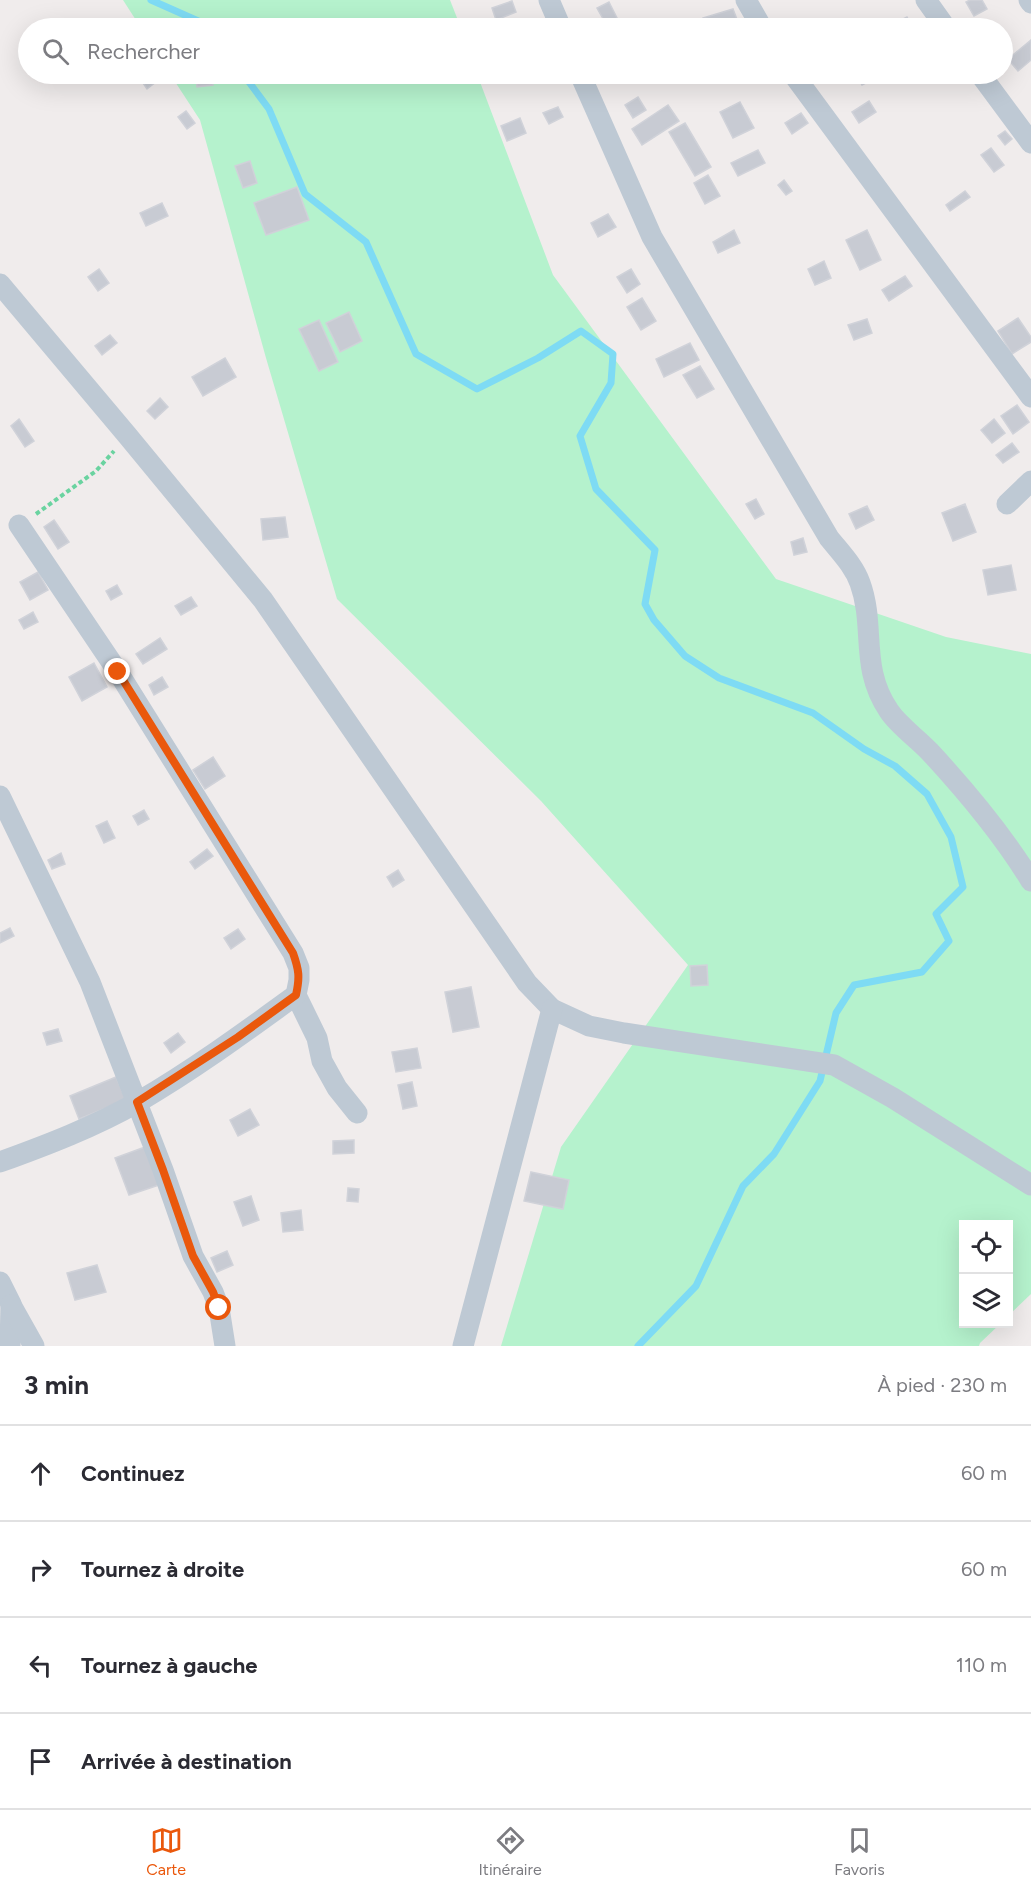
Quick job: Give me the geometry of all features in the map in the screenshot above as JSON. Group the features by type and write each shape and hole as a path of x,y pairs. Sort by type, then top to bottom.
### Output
{"street":[{"path":"549,0 557,18"},
{"path":"746,0 756,18"},
{"path":"926,0 939,18"},
{"path":"584,84 652,237 829,538 854,570 861,586 867,617 868,653 873,680 889,711 930,752 979,809 1014,852 1031,881"},
{"path":"800,84 1031,397"},
{"path":"987,84 1031,143"},
{"path":"0,284 263,600 520,973 552,1009 601,1029 834,1065 893,1098 1031,1185"},
{"path":"1007,504 1031,481"},
{"path":"19,525 118,672 293,953 299,968 296,995 317,1038 322,1061 337,1088 357,1113"},
{"path":"0,796 90,982 163,1170 193,1256 219,1308 225,1346"},
{"path":"0,1162 63,1139 137,1102 238,1037 296,995"},
{"path":"463,1346 552,1009"},
{"path":"0,1282 34,1346"},
{"path":"10,1346 11,1304"}],"path":[{"path":"19,525 96,471 127,435"}],"green space":[{"path":"123,0 450,0 457,18 135,18"},
{"path":"177,84 481,84 553,275 776,579 946,637 1031,654 1031,1294 1013,1311 1013,1220 959,1220 959,1328 996,1328 979,1346 501,1346 561,1147 688,965 541,801 337,599 266,358 200,120"}],"building":[{"path":"982,0 987,9 974,16 966,2"},
{"path":"512,1 516,12 495,18 492,8"},
{"path":"609,2 617,18 603,18 597,8"},
{"path":"733,9 736,18 703,18"},
{"path":"1031,40 1031,60 1018,71 1013,65 1013,55"},
{"path":"144,84 153,84 147,89"},
{"path":"197,84 213,85 197,87"},
{"path":"638,97 646,110 633,118 625,105"},
{"path":"869,101 876,112 859,123 852,112"},
{"path":"740,102 754,128 733,138 720,112"},
{"path":"668,105 679,121 642,145 632,129"},
{"path":"558,107 563,117 549,124 543,113"},
{"path":"186,111 195,123 187,129 178,117"},
{"path":"801,113 808,123 792,134 785,123"},
{"path":"520,118 526,133 507,141 501,126"},
{"path":"685,123 711,167 695,176 669,132"},
{"path":"1005,131 1012,139 1005,145 998,136"},
{"path":"991,148 1004,165 994,172 981,155"},
{"path":"758,150 765,163 738,176 731,163"},
{"path":"250,161 257,183 243,188 235,166"},
{"path":"708,175 720,196 705,204 694,183"},
{"path":"784,180 792,191 786,195 778,185"},
{"path":"297,187 309,220 266,235 254,203"},
{"path":"965,191 970,197 950,211 946,205"},
{"path":"162,203 168,216 146,226 140,213"},
{"path":"608,214 616,227 598,237 591,223"},
{"path":"734,230 740,243 718,253 713,242"},
{"path":"867,230 881,260 860,270 846,240"},
{"path":"824,261 831,278 815,285 808,269"},
{"path":"99,269 109,283 98,291 88,277"},
{"path":"631,269 640,284 627,293 617,277"},
{"path":"905,276 912,286 889,301 882,290"},
{"path":"642,298 656,321 641,330 627,307"},
{"path":"349,312 362,341 340,352 326,323"},
{"path":"1018,318 1031,337 1031,342 1012,354 998,331"},
{"path":"867,319 872,333 854,340 848,325"},
{"path":"319,320 338,362 319,371 299,329"},
{"path":"110,335 117,343 102,355 95,346"},
{"path":"690,343 699,360 664,377 656,359"},
{"path":"225,358 236,377 203,396 192,377"},
{"path":"700,366 714,389 697,398 683,375"},
{"path":"160,398 168,407 155,419 147,411"},
{"path":"1017,405 1029,422 1013,434 1001,416"},
{"path":"19,419 34,441 25,447 11,426"},
{"path":"994,419 1005,433 992,443 981,430"},
{"path":"1012,443 1019,452 1003,463 996,455"},
{"path":"756,499 764,514 755,519 746,504"},
{"path":"965,504 976,532 953,541 942,513"},
{"path":"867,506 874,520 856,529 849,514"},
{"path":"285,517 288,537 263,540 261,519"},
{"path":"54,520 69,542 58,549 44,527"},
{"path":"803,538 807,552 794,555 791,542"},
{"path":"1011,565 1016,590 988,595 983,570"},
{"path":"38,572 48,590 30,600 20,582"},
{"path":"117,585 122,594 111,600 106,591"},
{"path":"191,597 197,606 181,615 175,606"},
{"path":"33,612 38,622 24,629 19,620"},
{"path":"160,638 167,649 143,664 136,654"},
{"path":"94,663 107,687 82,701 69,677"},
{"path":"162,677 168,687 154,695 149,685"},
{"path":"213,757 225,776 205,789 193,770"},
{"path":"144,810 149,819 138,825 133,816"},
{"path":"107,821 115,838 104,843 96,826"},
{"path":"207,849 213,856 195,869 190,862"},
{"path":"61,853 65,864 52,869 48,860"},
{"path":"398,870 404,880 393,887 387,877"},
{"path":"10,928 14,936 0,943 0,933"},
{"path":"238,929 245,939 231,949 224,938"},
{"path":"707,965 708,985 691,986 690,966"},
{"path":"471,987 479,1027 453,1032 445,992"},
{"path":"58,1029 62,1041 47,1045 43,1033"},
{"path":"178,1033 185,1042 171,1053 164,1043"},
{"path":"417,1048 421,1068 396,1072 392,1052"},
{"path":"116,1077 126,1100 79,1119 70,1096"},
{"path":"412,1082 417,1106 403,1109 398,1085"},
{"path":"250,1109 259,1125 238,1136 230,1120"},
{"path":"354,1140 354,1153 333,1154 333,1141"},
{"path":"145,1147 159,1185 129,1195 115,1158"},
{"path":"531,1172 569,1180 563,1209 524,1201"},
{"path":"348,1188 359,1189 358,1202 347,1201"},
{"path":"251,1196 259,1220 243,1226 234,1202"},
{"path":"301,1210 303,1230 283,1232 281,1213"},
{"path":"227,1251 233,1265 217,1272 211,1258"},
{"path":"97,1265 106,1292 75,1300 67,1273"}],"waterway":[{"path":"151,0 192,18"},
{"path":"250,84 269,109 305,194 366,242 416,354 477,389 538,358 581,331 613,354 611,383 580,436 596,489 655,550 645,604 654,620 685,656 719,678 813,713 864,749 895,766 927,794 951,837 963,887 936,914 949,941 922,972 854,985 836,1013 820,1081 774,1154 743,1186 696,1286 638,1346"}],"route":[{"path":"118,672 293,953 299,968 296,995 238,1037 137,1102 193,1256 219,1308"}]}
